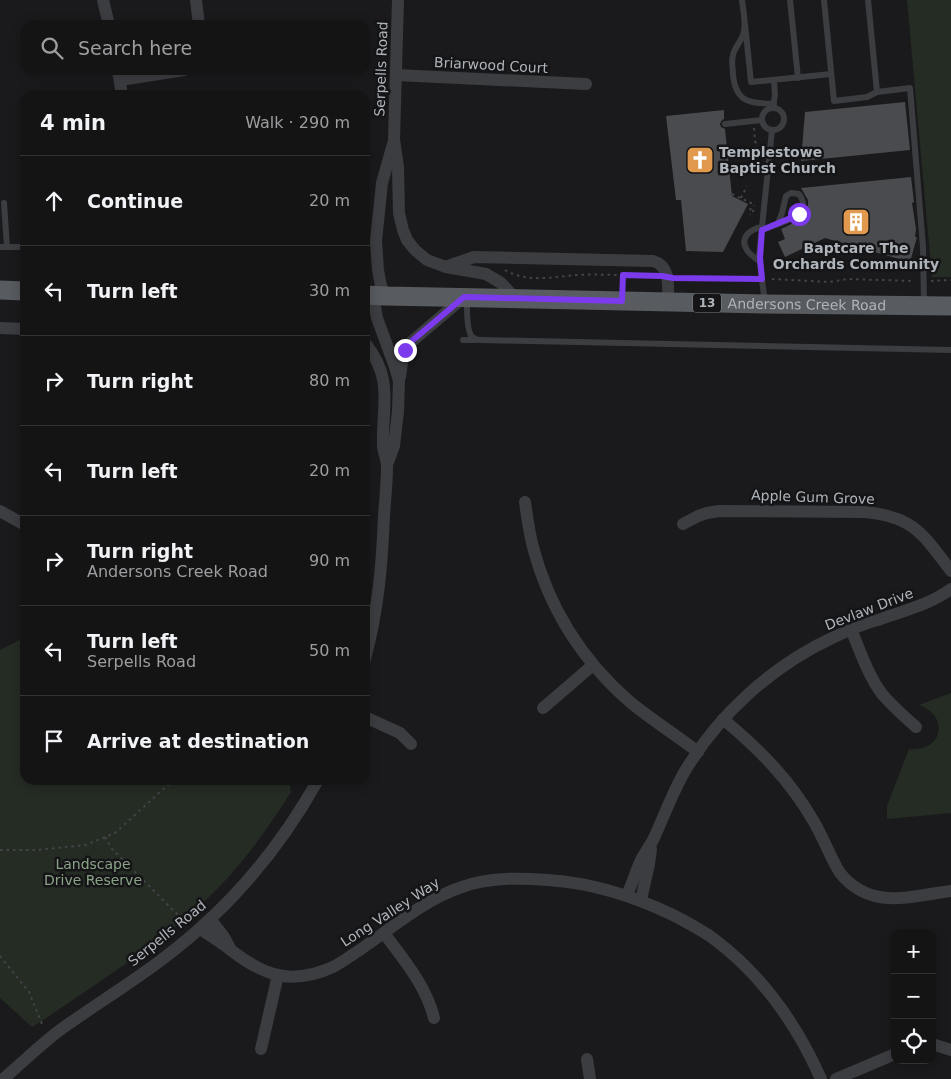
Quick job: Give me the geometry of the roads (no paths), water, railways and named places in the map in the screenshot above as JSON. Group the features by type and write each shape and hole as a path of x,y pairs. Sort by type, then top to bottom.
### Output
{"main road":[{"path":"0,290 20,291"},
{"name":"Andersons Creek Road","path":"374,295 765,304 951,306"}],"street":[{"path":"103,0 107,20"},
{"path":"196,0 198,20"},
{"name":"Serpells Road","path":"398,0 394,139 398,167 399,212 403,230 411,246 418,253 446,267 486,274 501,283 516,299"},
{"path":"119,75 121,90"},
{"name":"Briarwood Court","path":"396,75 586,84"},
{"name":"Serpells Road","path":"394,139 382,184 376,241 379,279 374,295 377,318 397,373 399,390"},
{"path":"370,248 376,241"},
{"path":"446,267 471,258 492,257 653,261 664,267 667,277 668,302"},
{"name":"Serpells Road","path":"370,640 380,577 387,465 383,446 392,404 399,390 406,348 417,336 466,297"},
{"path":"0,328 20,329"},
{"name":"Serpells Road","path":"370,351 381,371 385,389 392,404"},
{"path":"525,502 532,545 552,602 571,634 593,665 612,686 698,752"},
{"name":"Apple Gum Grove","path":"684,524 707,513 730,510 864,512 886,515 902,520 918,531 951,570"},
{"path":"0,511 20,522"},
{"name":"Devlaw Drive","path":"627,895 641,861 685,771 698,752 745,697 778,670 814,647 851,629 912,609 933,600 951,589"},
{"path":"851,629 870,676 889,702 916,728"},
{"path":"543,708 593,665"},
{"path":"370,719 400,733 411,744"},
{"path":"724,720 764,756 787,782 814,822 840,873 852,886 869,896 887,899 951,891"},
{"name":"Serpells Road","path":"3,1079 54,1035 161,960 198,931 242,888 266,859 290,825 312,785"},
{"name":"Devlaw Drive","path":"641,900 652,841"},
{"name":"Long Valley Way","path":"198,931 232,950 253,966 269,973 296,976 316,973 341,962 421,907 462,886 494,880 563,881 627,895 691,924 713,939 752,973 769,991 801,1038 821,1079"},
{"name":"Long Valley Way","path":"210,919 224,936 232,950"},
{"path":"384,933 422,986 434,1018"},
{"path":"261,1049 278,975"},
{"path":"936,1045 951,1050"},
{"path":"836,1079 891,1056"},
{"path":"587,1059 590,1079"}],"lane":[{"path":"742,0 751,82 831,74"},
{"path":"790,0 798,78"},
{"path":"824,0 834,101 867,97 877,92 910,88 922,238 924,307"},
{"path":"868,0 877,92"},
{"path":"745,24 743,36 732,56 735,87 747,101 773,106 781,111 786,120 780,127 772,130 765,127 762,120 763,112 773,106"},
{"path":"773,106 775,95 774,80"},
{"path":"725,124 762,120"},
{"path":"765,304 760,262 772,130"},
{"path":"760,262 748,251 745,242 746,236 750,231 778,223 793,217 801,211 803,204 800,194 791,193 786,196 778,223"},
{"path":"4,203 4,247 20,247"},
{"path":"466,297 470,333 473,338 480,340"},
{"path":"463,340 951,350"}],"place":[{"name":"Templestowe Baptist Church","path":"700,160"},
{"name":"Baptcare The Orchards Community","path":"856,222"}],"park label":[{"name":"Landscape Drive Reserve","path":"93,872"}]}
